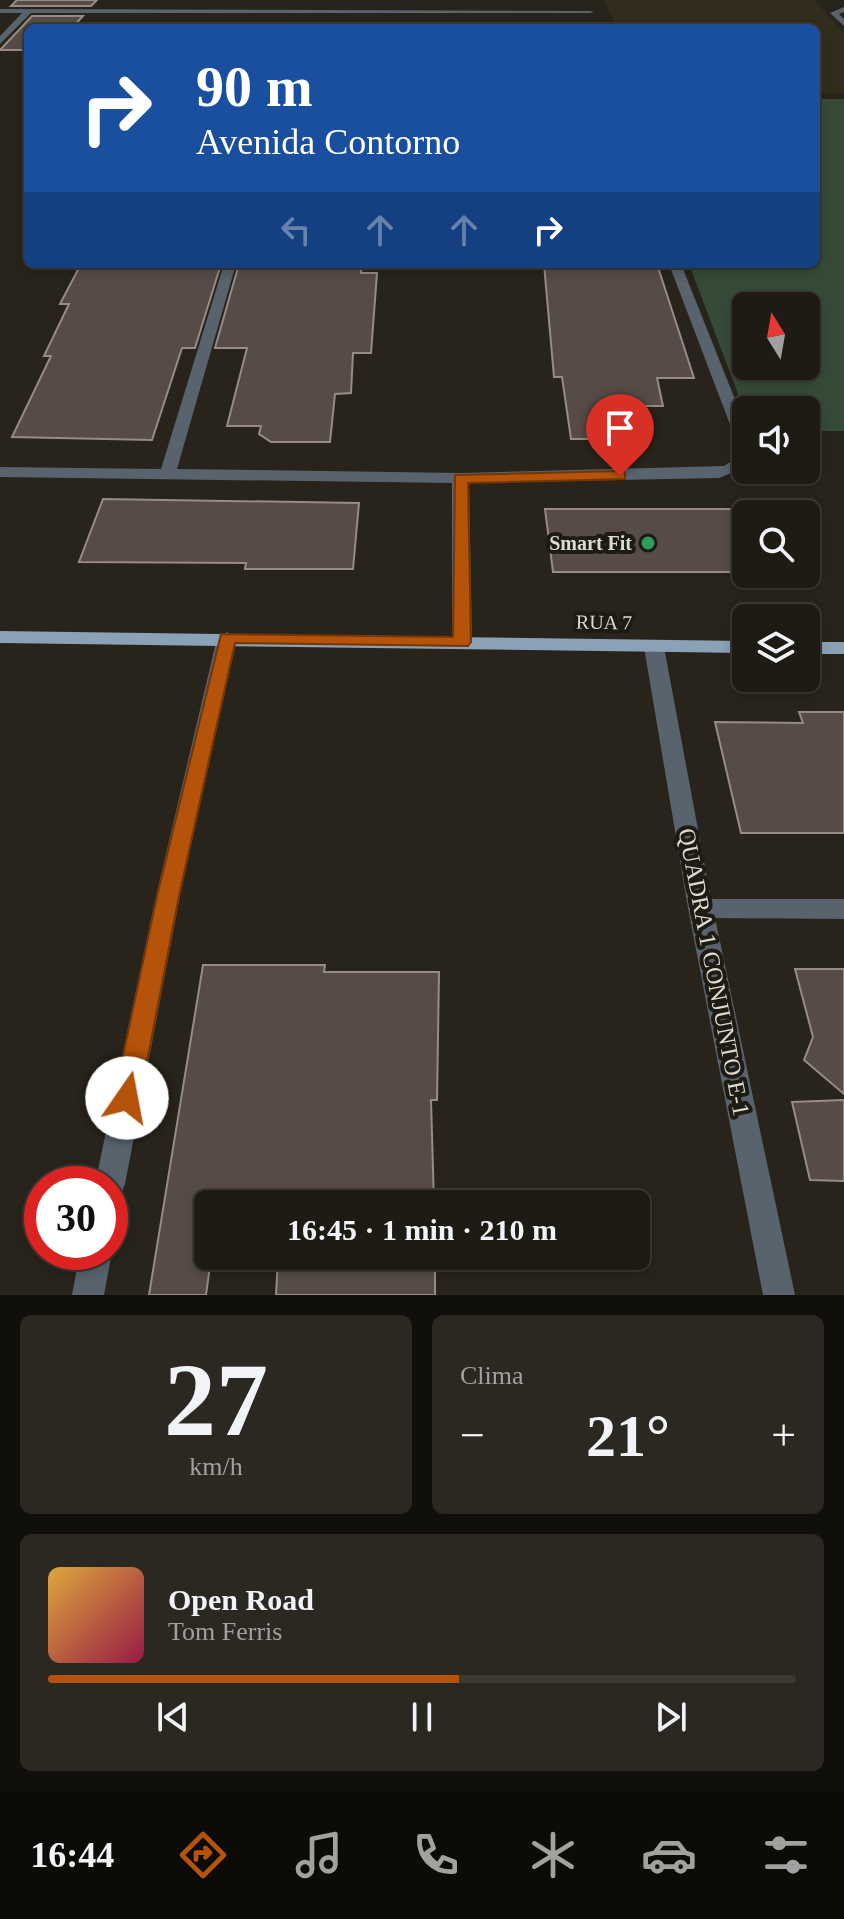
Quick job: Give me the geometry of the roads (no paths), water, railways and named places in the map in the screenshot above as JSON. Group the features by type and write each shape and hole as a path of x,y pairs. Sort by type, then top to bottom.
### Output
{"main road":[{"name":"RUA 7","path":"0,637 732,647"},
{"path":"820,648 844,648"}],"street":[{"path":"166,12 175,0"},
{"path":"0,11 591,17 585,0"},
{"path":"844,9 834,13 844,24"},
{"path":"0,41 29,11"},
{"path":"168,473 229,268"},
{"path":"677,268 732,412"},
{"path":"0,472 460,478 719,473 732,469"},
{"path":"460,478 462,642"},
{"path":"114,1166 168,896 227,638"},
{"name":"QUADRA 1 CONJUNTO E-1","path":"654,647 700,908 779,1295"},
{"path":"700,908 844,909"},
{"path":"88,1295 93,1270"}],"place":[{"name":"Smart Fit","path":"648,543"}]}
